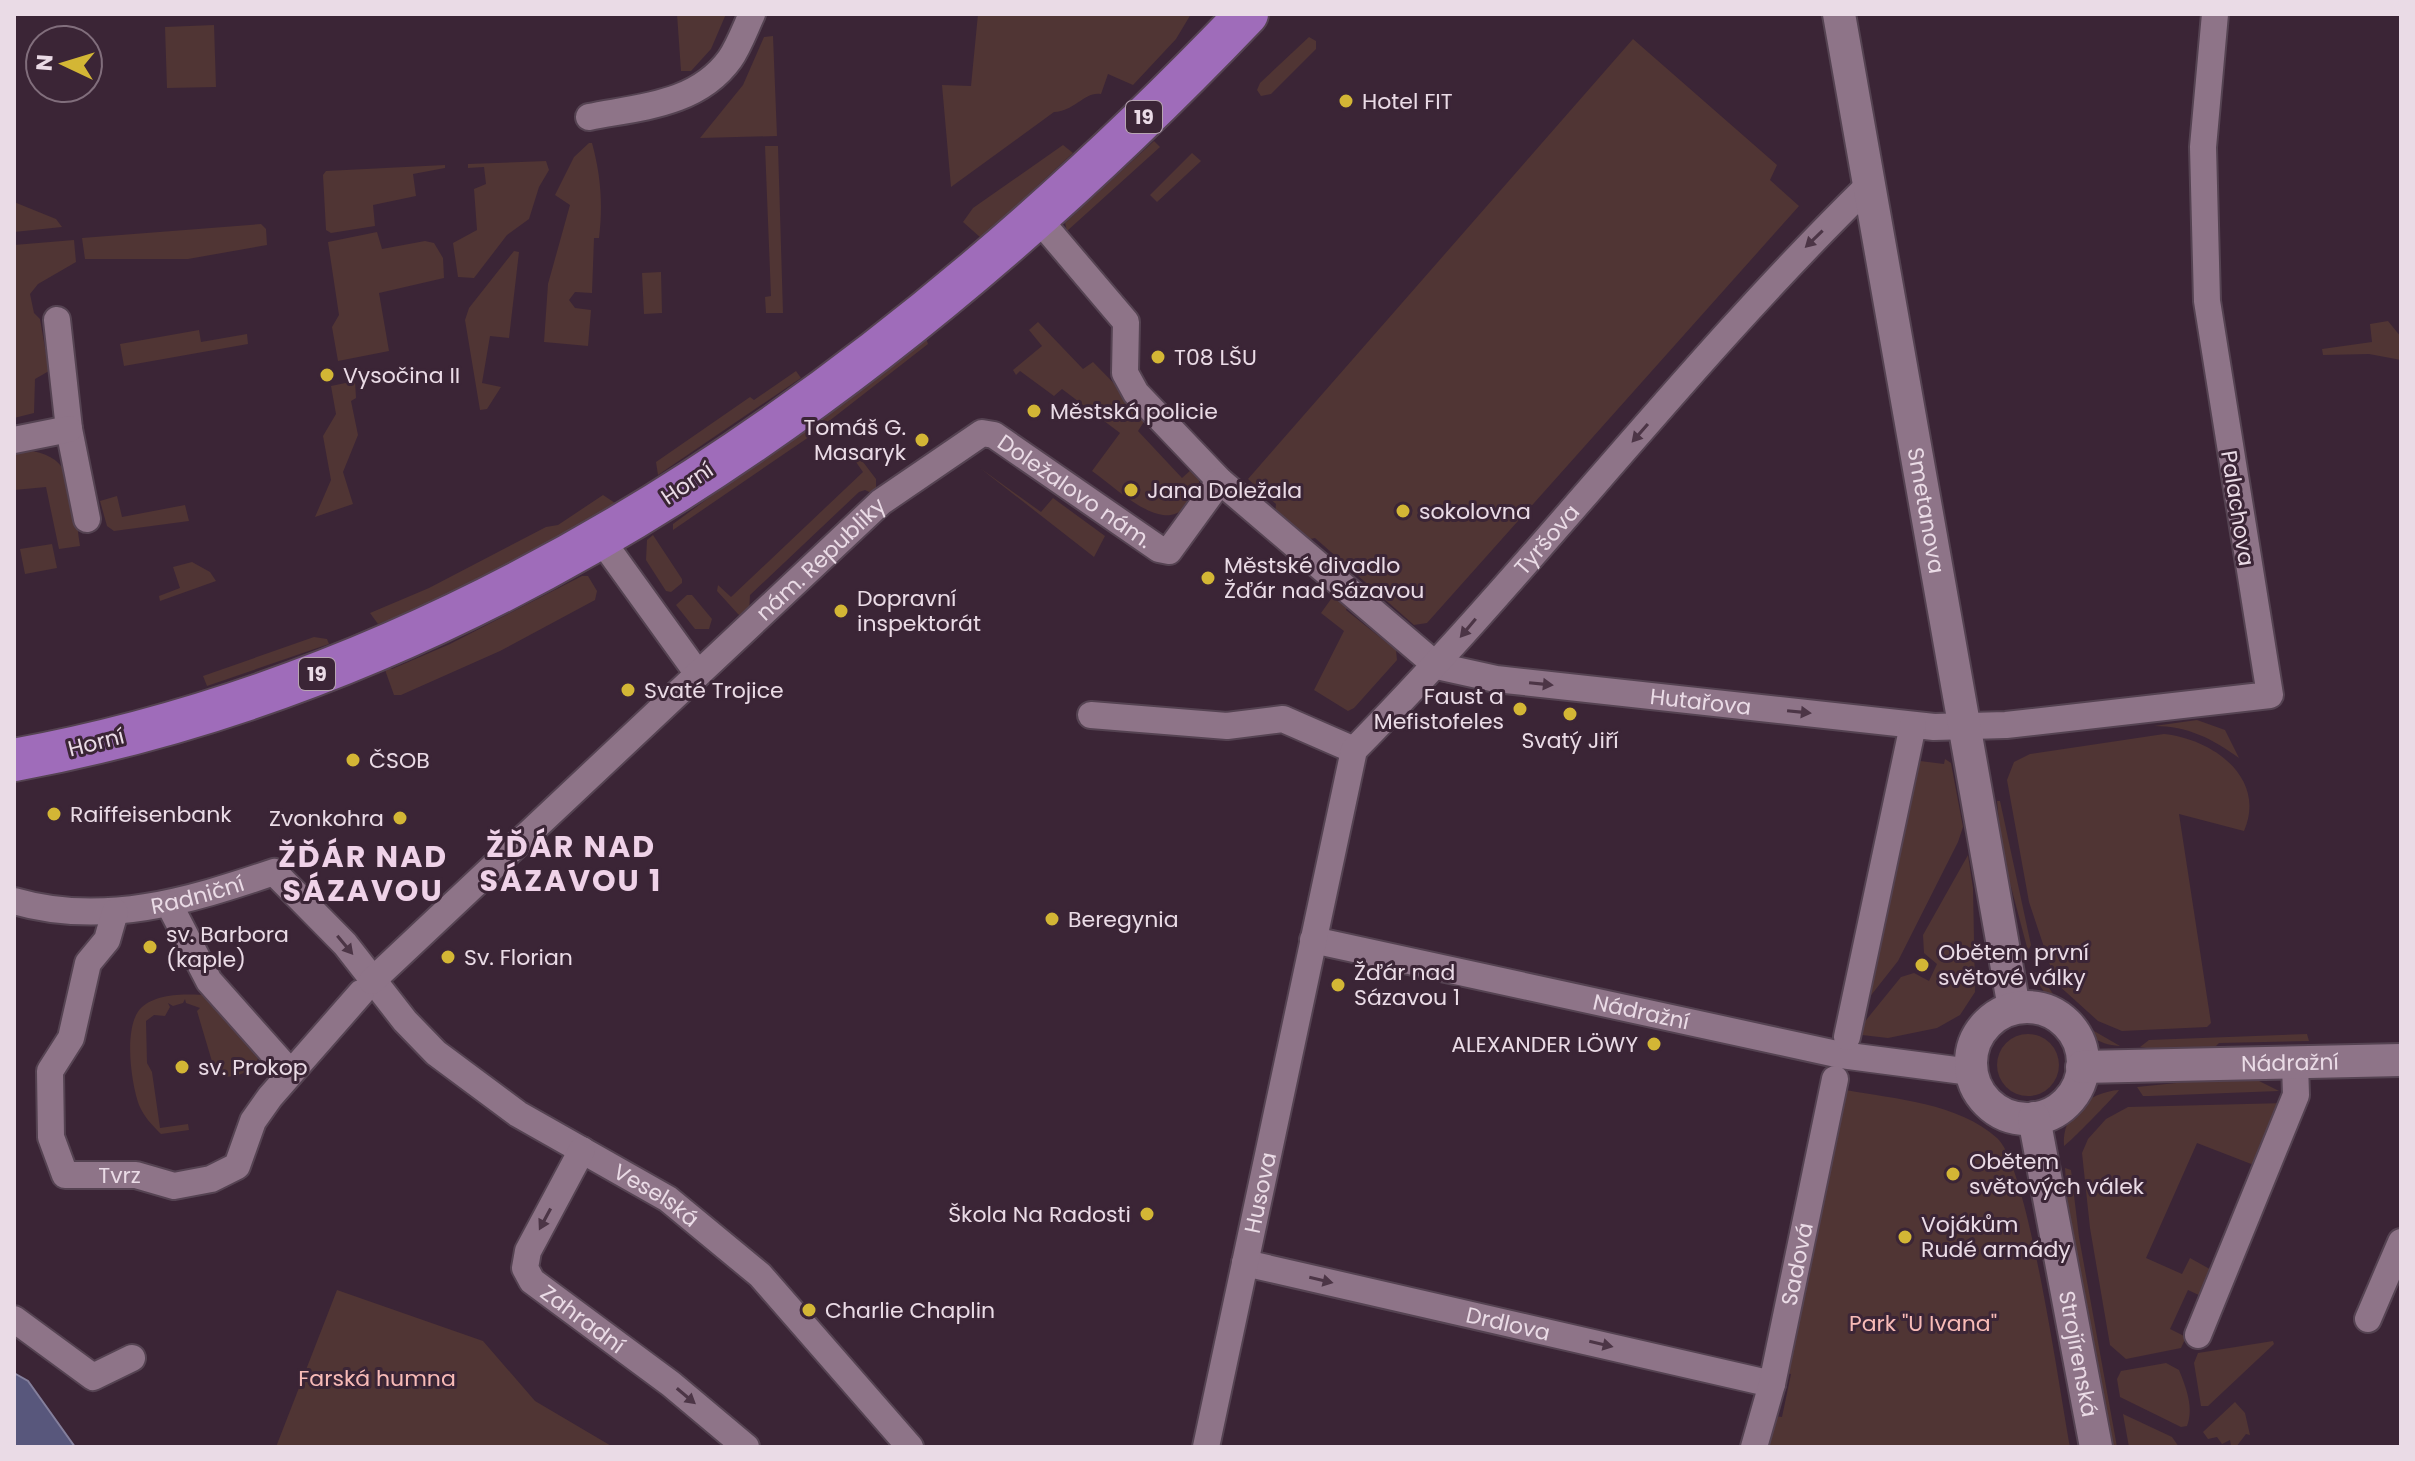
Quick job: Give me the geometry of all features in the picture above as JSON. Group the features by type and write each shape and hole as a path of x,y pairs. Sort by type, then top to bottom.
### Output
{"main road":[{"name":"Horní","path":"14,760 178,720 318,674 459,613 600,538 794,412 867,357 1114,147 1247,14"}],"street":[{"path":"589,117 677,100 707,84 730,59 752,14"},
{"name":"Smetanova","path":"1839,14 2014,1008"},
{"name":"Palachova","path":"1964,726 2270,695 2207,301 2203,147 2215,14"},
{"name":"Tyršova","path":"1354,750 1437,666 1798,255 1869,185"},
{"path":"1036,216 1126,322 1125,373 1136,393 1220,481 1437,666"},
{"path":"57,320 69,429 87,519"},
{"path":"14,440 69,429"},
{"name":"Doležalovo nám.","path":"952,454 988,432 1159,549 1169,551 1220,481"},
{"name":"nám. Republiky","path":"366,987 897,491 952,454"},
{"path":"600,538 698,674"},
{"name":"Hutařova","path":"1437,666 1496,679 1913,725 1964,726"},
{"path":"1091,715 1227,726 1283,719 1354,750 1313,940"},
{"path":"1847,1037 1913,725"},
{"name":"Radniční","path":"14,901 48,911 115,912 169,904 274,872 345,944 366,987"},
{"path":"169,904 209,981 289,1071"},
{"name":"Tvrz","path":"115,912 107,940 88,963 71,1038 50,1071 51,1137 65,1175 136,1175 174,1186 211,1179 237,1166 253,1121 289,1071 366,987"},
{"name":"Nádražní","path":"1313,940 1841,1055 1971,1072"},
{"name":"Husova","path":"1206,1447 1313,940"},
{"name":"Veselská","path":"366,987 436,1053 518,1114 668,1199 760,1275 910,1447"},
{"path":"2035,1007 2063,1020 2080,1047 2082,1067 2071,1097 2054,1111 2034,1118 2017,1118 1993,1108 1981,1096 1971,1072 1977,1037 1993,1019 2014,1008 2035,1007"},
{"name":"Nádražní","path":"2082,1067 2401,1060"},
{"path":"2198,1335 2296,1095 2295,1064"},
{"name":"Sadová","path":"1754,1447 1772,1384 1835,1079"},
{"name":"Strojírenská","path":"2034,1118 2096,1447"},
{"name":"Zahradní","path":"582,1150 528,1251 525,1268 532,1281 671,1384 746,1447"},
{"path":"2368,1319 2401,1242"},
{"name":"Drdlova","path":"1245,1263 1772,1384"},
{"path":"14,1319 93,1377 132,1358"}],"green space":[{"path":"677,14 726,14 711,49 691,71 681,71"},
{"path":"978,14 1191,14 1176,39 1133,85 1108,74 1101,94 1090,95 1054,112 951,187 942,85 971,86"},
{"path":"214,25 216,87 167,88 165,27"},
{"path":"773,36 777,136 700,138 743,85 764,37"},
{"path":"1309,37 1316,41 1316,49 1271,94 1261,96 1257,90 1260,83"},
{"path":"1633,39 1777,165 1770,180 1799,206 1427,623 1414,625 1315,538 1306,540 1275,514 1276,504 1248,479"},
{"path":"1154,141 1160,147 1067,231 1065,223"},
{"path":"592,143 597,167 601,202 599,238 594,238 592,293 575,292 569,300 575,308 591,310 588,346 544,342 548,284 570,205 555,195 574,157"},
{"path":"1063,145 1073,153 981,238 963,222 973,208"},
{"path":"765,146 778,146 783,313 766,313 765,297 771,296"},
{"path":"1192,153 1201,161 1157,202 1150,195"},
{"path":"546,161 549,170 539,187 529,219 507,235 474,278 458,277 453,243 477,230 474,189 486,184 484,167 468,168 468,164"},
{"path":"445,165 445,168 413,174 416,196 373,205 375,226 331,233 326,230 323,175 326,171"},
{"path":"14,202 56,219 62,227 14,232"},
{"path":"261,224 266,229 267,245 188,259 85,259 82,238"},
{"path":"377,232 382,249 425,241 434,243 443,258 444,278 379,293 389,351 338,361 332,327 339,315 328,242"},
{"path":"74,240 76,262 38,284 30,294 34,313 40,319 49,371 35,379 34,413 14,418 14,245"},
{"path":"514,251 519,252 509,338 490,336 482,383 501,387 487,409 480,410 465,320 469,308"},
{"path":"661,272 662,313 644,314 642,273"},
{"path":"2388,321 2401,337 2401,360 2369,354 2323,355 2322,349 2372,342 2370,324"},
{"path":"1038,322 1083,369 1093,362 1147,417 1138,431 1182,478 1193,468 1199,484 1187,507 1171,515 1154,513 1092,471 1120,433 1062,389 1054,396 1020,371 1016,375 1013,370 1042,346 1029,330"},
{"path":"199,330 201,342 247,334 248,344 124,366 120,344"},
{"path":"926,338 928,344 806,439 673,530 673,524"},
{"path":"796,371 801,378 658,475 656,462 750,397 754,400"},
{"path":"355,381 356,398 351,401 358,435 343,472 353,504 315,517 331,480 323,436 336,414 331,386"},
{"path":"14,450 51,457 61,466 73,493 80,546 59,549 46,487 14,490"},
{"path":"860,458 876,479 876,495 865,490 859,492 750,595 749,613 742,617 738,614 717,591 718,585 731,597 863,472 856,462"},
{"path":"980,468 1041,512 1053,498 1105,536 1094,557"},
{"path":"603,495 615,503 500,570 378,624 370,613 429,588 546,527 558,525"},
{"path":"117,496 122,517 185,505 189,521 114,531 107,526 100,501"},
{"path":"653,535 682,579 682,583 671,592 666,591 646,560 647,540"},
{"path":"52,544 57,568 25,574 20,549"},
{"path":"192,562 210,572 216,581 160,601 159,596 180,588 173,567"},
{"path":"582,576 588,576 597,591 595,600 500,651 401,695 394,695 384,667 392,669 450,644"},
{"path":"687,595 692,595 712,619 709,629 695,629 676,605"},
{"path":"1334,595 1348,605 1346,610 1396,650 1397,660 1348,711 1314,690 1344,631 1321,613"},
{"path":"314,637 327,639 329,644 207,686 203,676"},
{"path":"2197,720 2225,730 2239,758 2200,735 2178,728 2154,726"},
{"path":"2164,734 2200,744 2231,764 2242,778 2248,794 2249,812 2244,831 2179,814 2211,1023 2207,1027 2122,1031 2098,1021 2056,983 2029,902 2007,780 2014,762 2030,754"},
{"path":"1919,757 1920,761 1944,764 1945,759 1951,763 1963,827 1898,961 1857,1013"},
{"path":"1997,801 2000,801 2031,945 2028,951 2002,853"},
{"path":"1968,855 1973,888 1975,992 1960,1015 1937,1028 1888,1038 1862,1035 1858,1030 1901,977 1914,973 1929,981 1937,964 1924,953 1923,935"},
{"path":"2033,972 2039,973 2055,997 2094,1031 2120,1046 2104,1043 2089,1034 2046,994"},
{"path":"190,994 206,995 259,1054 257,1061 242,1074 216,1075 197,1011 200,1008 186,1003 185,999 183,1003 173,1006 168,1003 170,1007 165,1016 154,1015 146,1021 147,1063 152,1072 160,1128 188,1124 189,1130 161,1134 143,1113 136,1095 130,1055 135,1016 147,1003 155,1000"},
{"path":"2028,1034 2050,1043 2059,1065 2050,1087 2028,1096 2006,1087 1997,1065 2006,1043"},
{"path":"2307,1034 2309,1041 2219,1043 2211,1051 2172,1052 2140,1047 2149,1040"},
{"path":"2205,1080 2259,1081 2279,1091 2143,1096 2137,1087"},
{"name":"Park \"U Ivana\"","path":"1846,1090 1925,1104 1964,1117 1997,1138 2009,1157 2031,1234 2070,1447 1763,1447 1774,1416 1782,1417 1791,1374 1784,1373"},
{"path":"2119,1090 2064,1146 2064,1134 2072,1115 2088,1100"},
{"path":"2286,1103 2259,1167 2197,1143 2146,1258 2182,1274 2190,1258 2215,1272 2203,1297 2188,1290 2170,1329 2186,1337 2181,1348 2126,1359 2110,1345 2090,1228 2082,1153 2088,1139 2106,1119 2128,1107"},
{"path":"2065,1168 2071,1170 2079,1237 2117,1447 2108,1447 2070,1237"},
{"name":"Farská humna","path":"337,1290 483,1341 535,1401 613,1447 276,1447"},
{"path":"2273,1341 2274,1344 2208,1406 2201,1406 2194,1363 2198,1353"},
{"path":"2166,1363 2179,1370 2184,1383 2189,1405 2187,1426 2181,1427 2120,1397 2117,1379 2121,1371"},
{"path":"2235,1402 2245,1413 2250,1435 2246,1434 2236,1447 2231,1446 2230,1440 2222,1444 2217,1437 2208,1439 2203,1432"},
{"path":"2123,1414 2172,1437 2179,1447 2129,1447"}],"water":[{"path":"14,1373 28,1381 75,1447 14,1447"}],"place":[{"name":"Hotel FIT","path":"1346,101"},
{"name":"T08 LŠU","path":"1158,357"},
{"name":"Vysočina II","path":"327,375"},
{"name":"Městská policie","path":"1034,411"},
{"name":"Tomáš G. Masaryk","path":"922,440"},
{"name":"Jana Doležala","path":"1131,490"},
{"name":"sokolovna","path":"1403,511"},
{"name":"Městské divadlo Žďár nad Sázavou","path":"1208,578"},
{"name":"Dopravní inspektorát","path":"841,611"},
{"name":"Svaté Trojice","path":"628,690"},
{"name":"Faust a Mefistofeles","path":"1520,709"},
{"name":"Svatý Jiří","path":"1570,714"},
{"name":"ČSOB","path":"353,760"},
{"name":"Raiffeisenbank","path":"54,814"},
{"name":"Zvonkohra","path":"400,818"},
{"name":"Beregynia","path":"1052,919"},
{"name":"sv. Barbora (kaple)","path":"150,947"},
{"name":"Sv. Florian","path":"448,957"},
{"name":"Obětem první světové války","path":"1922,965"},
{"name":"Žďár nad Sázavou 1","path":"1338,985"},
{"name":"ALEXANDER LÖWY","path":"1654,1044"},
{"name":"sv. Prokop","path":"182,1067"},
{"name":"Obětem světových válek","path":"1953,1174"},
{"name":"Škola Na Radosti","path":"1147,1214"},
{"name":"Vojákům Rudé armády","path":"1905,1237"},
{"name":"Charlie Chaplin","path":"809,1310"}],"district":[{"name":"ŽĎÁR NAD SÁZAVOU 1","path":"571,864"},
{"name":"ŽĎÁR NAD SÁZAVOU","path":"363,874"}]}
